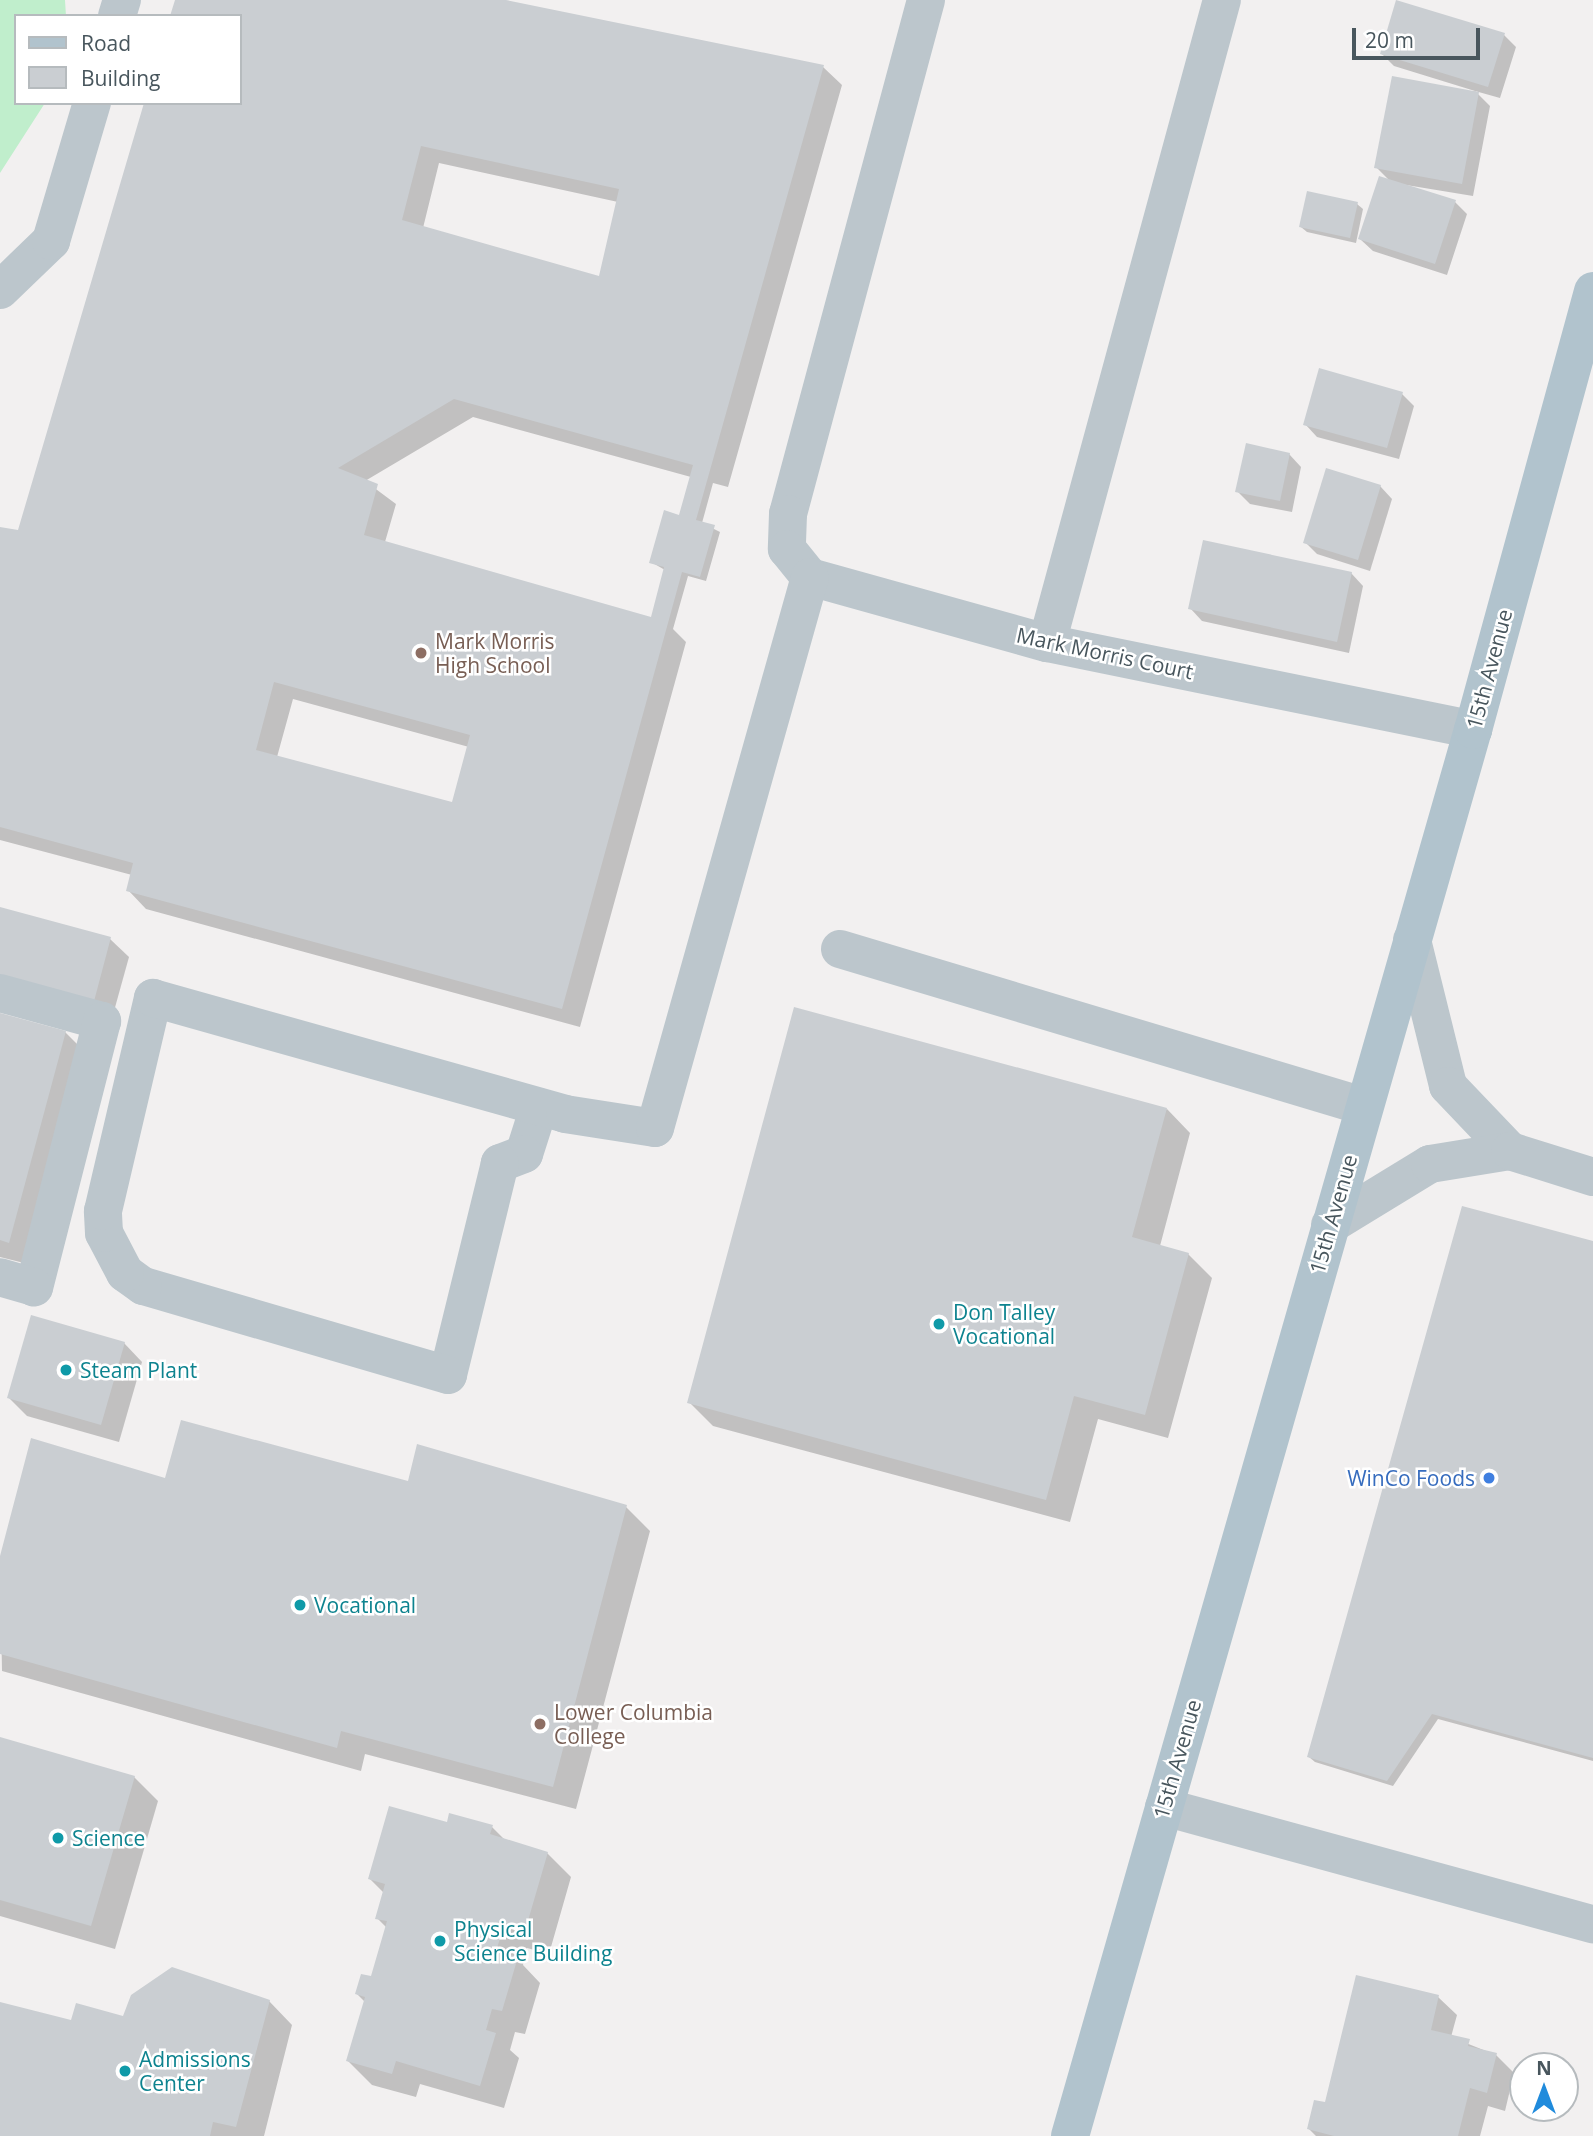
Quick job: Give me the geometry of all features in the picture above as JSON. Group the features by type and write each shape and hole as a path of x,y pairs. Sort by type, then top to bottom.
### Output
{"main road":[{"name":"15th Avenue","path":"1070,2136 1472,730 1593,291"}],"lane":[{"path":"539,1107 524,1154 500,1163 448,1376 143,1286 125,1273 104,1233 103,1211 153,998 539,1107 656,1128 810,577 787,549 788,514 926,0"},
{"path":"1047,643 1222,0"},
{"path":"0,290 51,242 91,105"},
{"name":"Mark Morris Court","path":"810,577 1047,643 1472,730"},
{"path":"1412,940 1448,1086 1510,1151"},
{"path":"839,949 1363,1106"},
{"path":"0,993 102,1021 34,1287 0,1277"},
{"path":"1330,1225 1430,1164 1510,1151 1593,1177"},
{"path":"1164,1807 1593,1924"}],"green space":[{"path":"0,0 65,0 66,14 14,14 14,105 44,105 0,173"}],"building":[{"path":"175,0 506,0 824,65 696,520 715,525 700,577 682,572 562,1009 126,891 133,863 0,827 0,527 18,530 143,105 242,105 242,14 171,14","holes":["421,146 619,189 599,276 402,220","454,399 693,465 679,515 664,510 649,563 664,567 651,617 364,535 378,484 338,468","274,682 470,735 452,802 256,750"]},
{"path":"1396,0 1505,33 1488,87 1380,54"},
{"path":"1392,76 1479,92 1462,184 1374,168"},
{"path":"1379,176 1456,200 1435,264 1358,239"},
{"path":"1307,191 1358,202 1350,238 1299,227"},
{"path":"1319,368 1403,392 1387,448 1303,425"},
{"path":"1246,443 1290,453 1280,501 1235,492"},
{"path":"1326,468 1381,485 1358,560 1303,543"},
{"path":"1203,540 1352,572 1337,642 1188,609"},
{"path":"0,907 111,937 93,1005 0,980"},
{"name":"Don Talley Vocational","path":"794,1007 1167,1108 1132,1237 1189,1253 1145,1415 1074,1396 1046,1500 687,1403"},
{"path":"0,1013 66,1031 9,1243 0,1240"},
{"name":"WinCo Foods","path":"1462,1206 1593,1241 1593,1758 1432,1714 1387,1781 1307,1757"},
{"name":"Steam Plant","path":"31,1315 125,1342 101,1425 7,1398"},
{"name":"Vocational","path":"181,1420 408,1481 417,1444 627,1505 553,1787 341,1731 337,1748 0,1654 0,1556 31,1438 165,1478"},
{"name":"Science","path":"0,1737 135,1776 91,1926 0,1900"},
{"name":"Physical Science Building","path":"389,1806 447,1822 449,1813 493,1825 490,1834 548,1852 525,1931 504,1926 496,1951 518,1957 502,2011 492,2009 486,2030 496,2033 480,2086 396,2061 392,2074 346,2061 365,1997 355,1994 361,1974 371,1976 387,1921 375,1919 385,1884 368,1879"},
{"name":"Admissions Center","path":"172,1967 270,2000 236,2127 213,2122 210,2136 0,2136 0,2002 71,2020 76,2003 123,2016 131,1995"},
{"path":"1356,1975 1439,1995 1431,2030 1470,2039 1468,2046 1497,2053 1487,2093 1470,2088 1458,2136 1334,2136 1307,2129 1314,2100 1325,2102"}],"place":[{"name":"Mark Morris High School","path":"421,653"},
{"name":"Don Talley Vocational","path":"939,1324"},
{"name":"Steam Plant","path":"66,1370"},
{"name":"WinCo Foods","path":"1489,1478"},
{"name":"Vocational","path":"300,1605"},
{"name":"Lower Columbia College","path":"540,1724"},
{"name":"Science","path":"58,1838"},
{"name":"Physical Science Building","path":"440,1941"},
{"name":"Admissions Center","path":"125,2071"}]}
